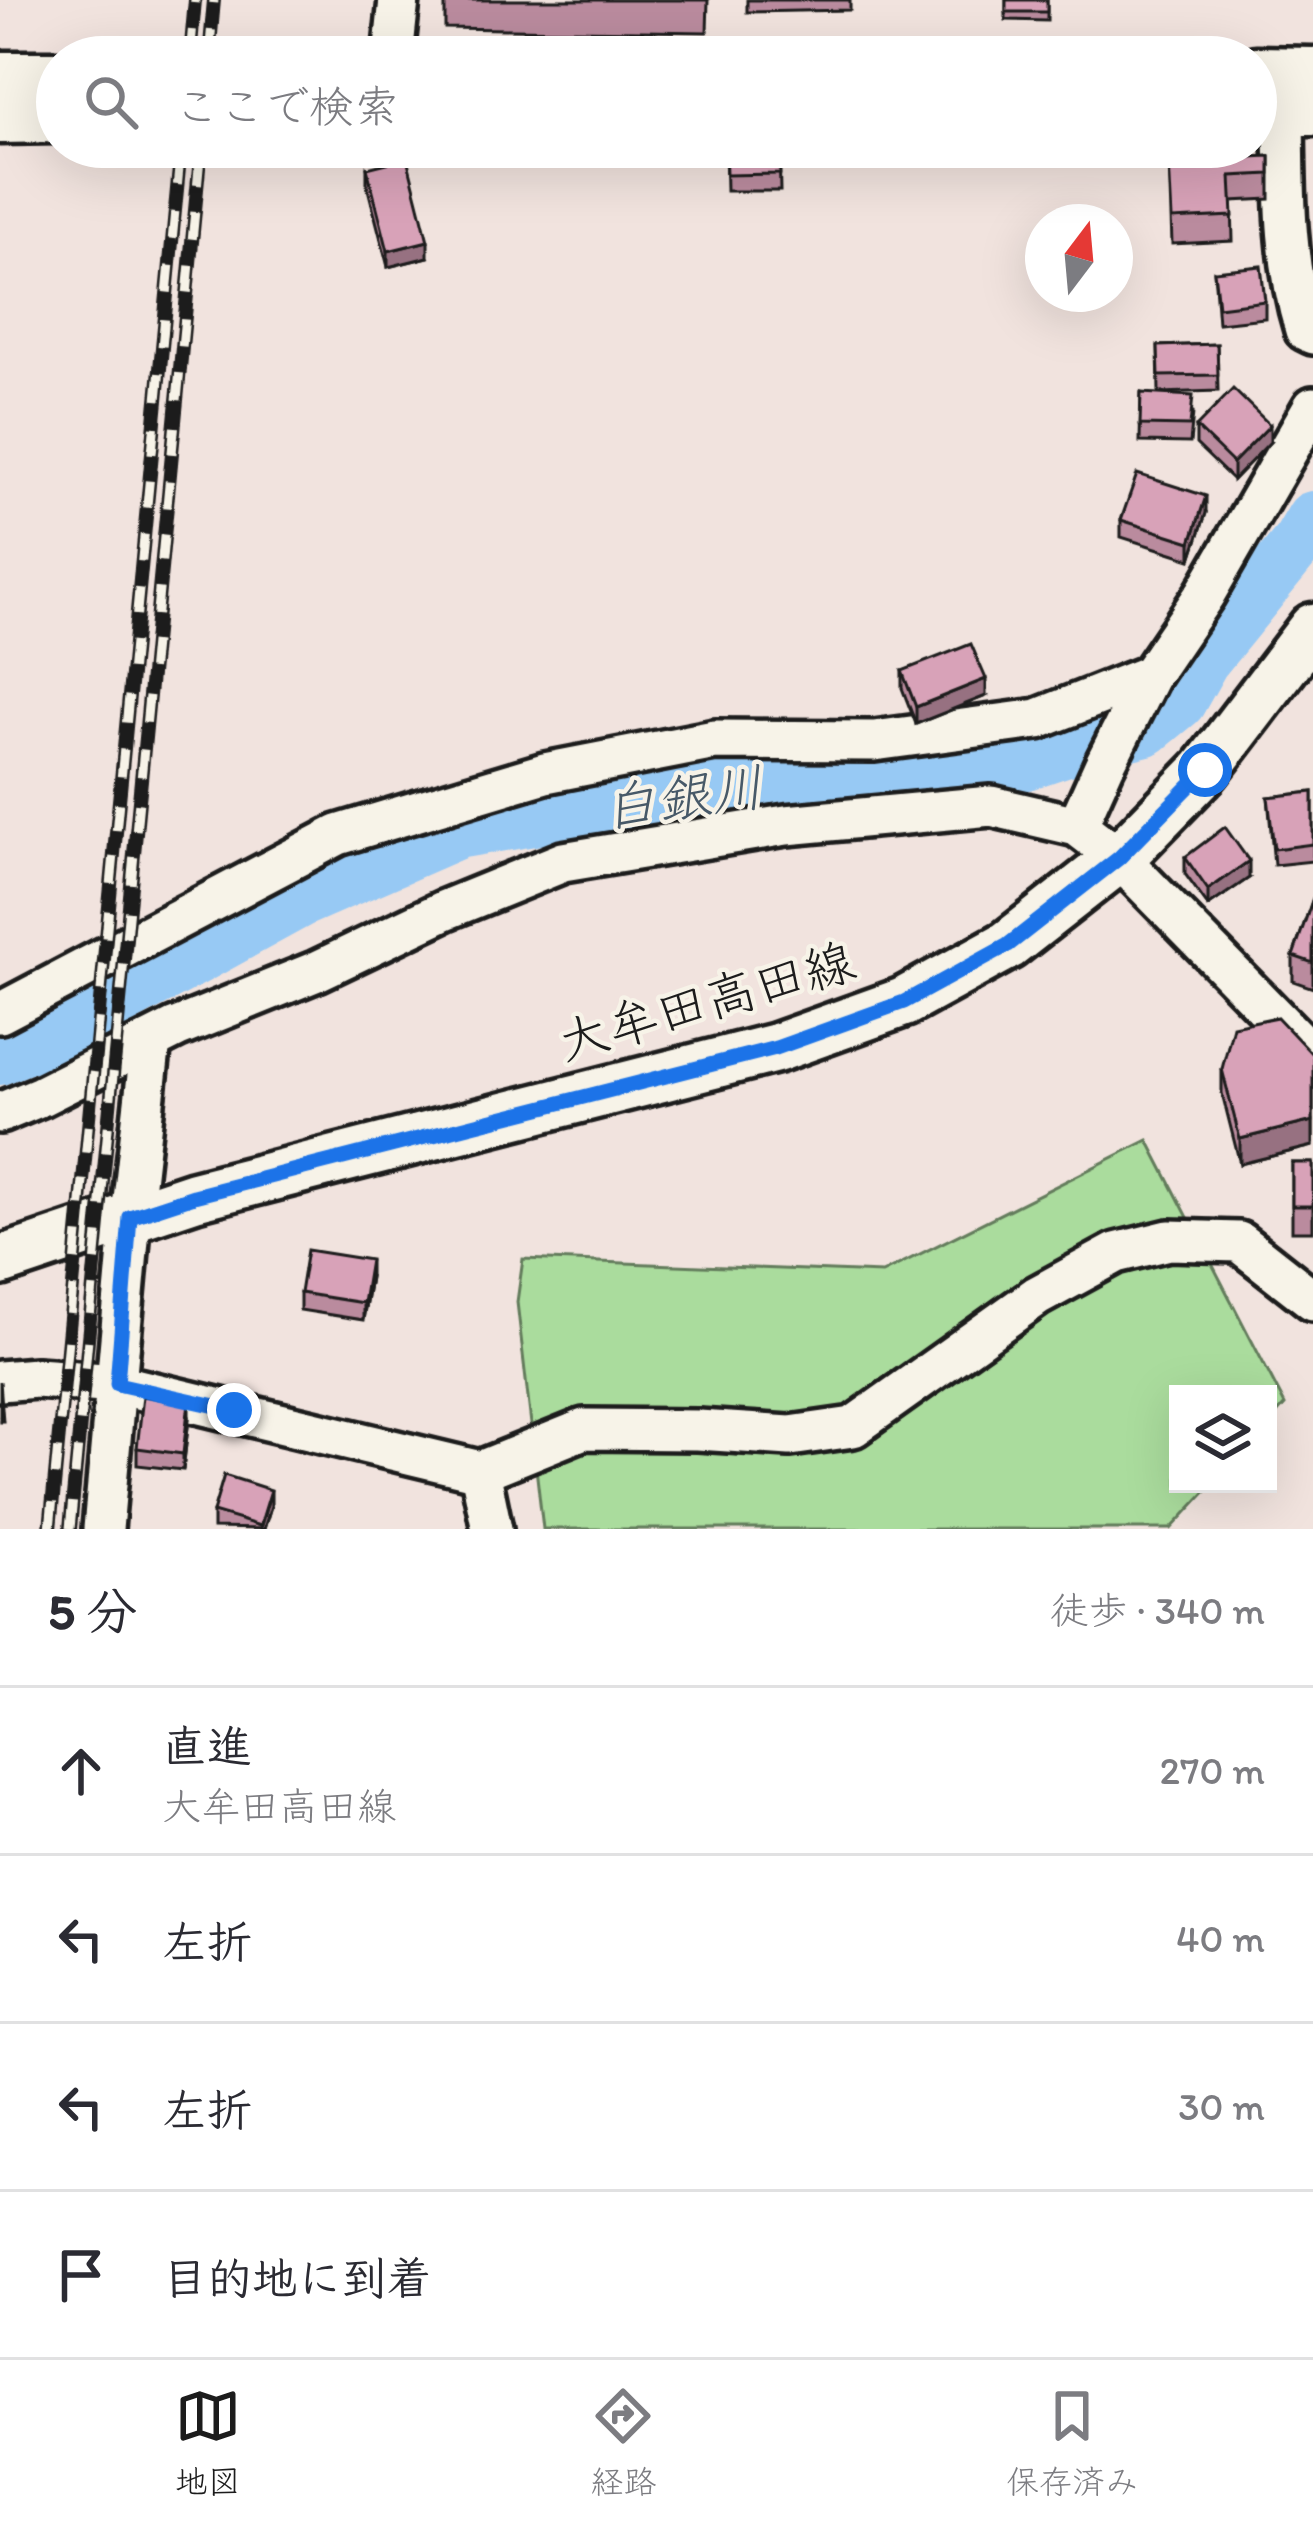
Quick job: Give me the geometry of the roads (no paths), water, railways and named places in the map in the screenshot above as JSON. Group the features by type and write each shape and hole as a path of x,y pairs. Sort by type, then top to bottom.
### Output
{"main road":[{"path":"1277,71 1313,72"},
{"path":"0,76 36,76"},
{"path":"0,118 36,118"},
{"name":"大牟田高田線","path":"0,1261 194,1196 776,1048 904,1002 1008,945 1119,858 1205,770 1313,628"}],"street":[{"path":"395,36 399,0"},
{"path":"1284,111 1288,245 1300,316 1305,330 1313,334"},
{"path":"1077,826 1146,682 1205,594 1313,407"},
{"path":"0,1012 338,835 544,773 715,740 874,740 1038,719 1146,682"},
{"path":"0,1113 151,1041 562,862 786,825 991,806 1077,826 1119,858 1313,1056"},
{"path":"103,1529 130,1217 151,1041"},
{"path":"0,1381 36,1378 117,1384 480,1471 584,1429 790,1436 853,1427 1037,1296 1116,1253 1169,1240 1239,1242 1313,1300"},
{"path":"480,1471 492,1529"}],"waterway":[{"name":"白銀川","path":"0,1058 61,1032 301,900 457,832 714,788 1023,764 1146,729 1179,702 1202,661 1299,542 1313,518"}],"railway":[{"path":"192,36 195,0"},
{"path":"211,36 214,0"},
{"path":"50,1529 179,168"},
{"path":"70,1529 199,168"}]}
